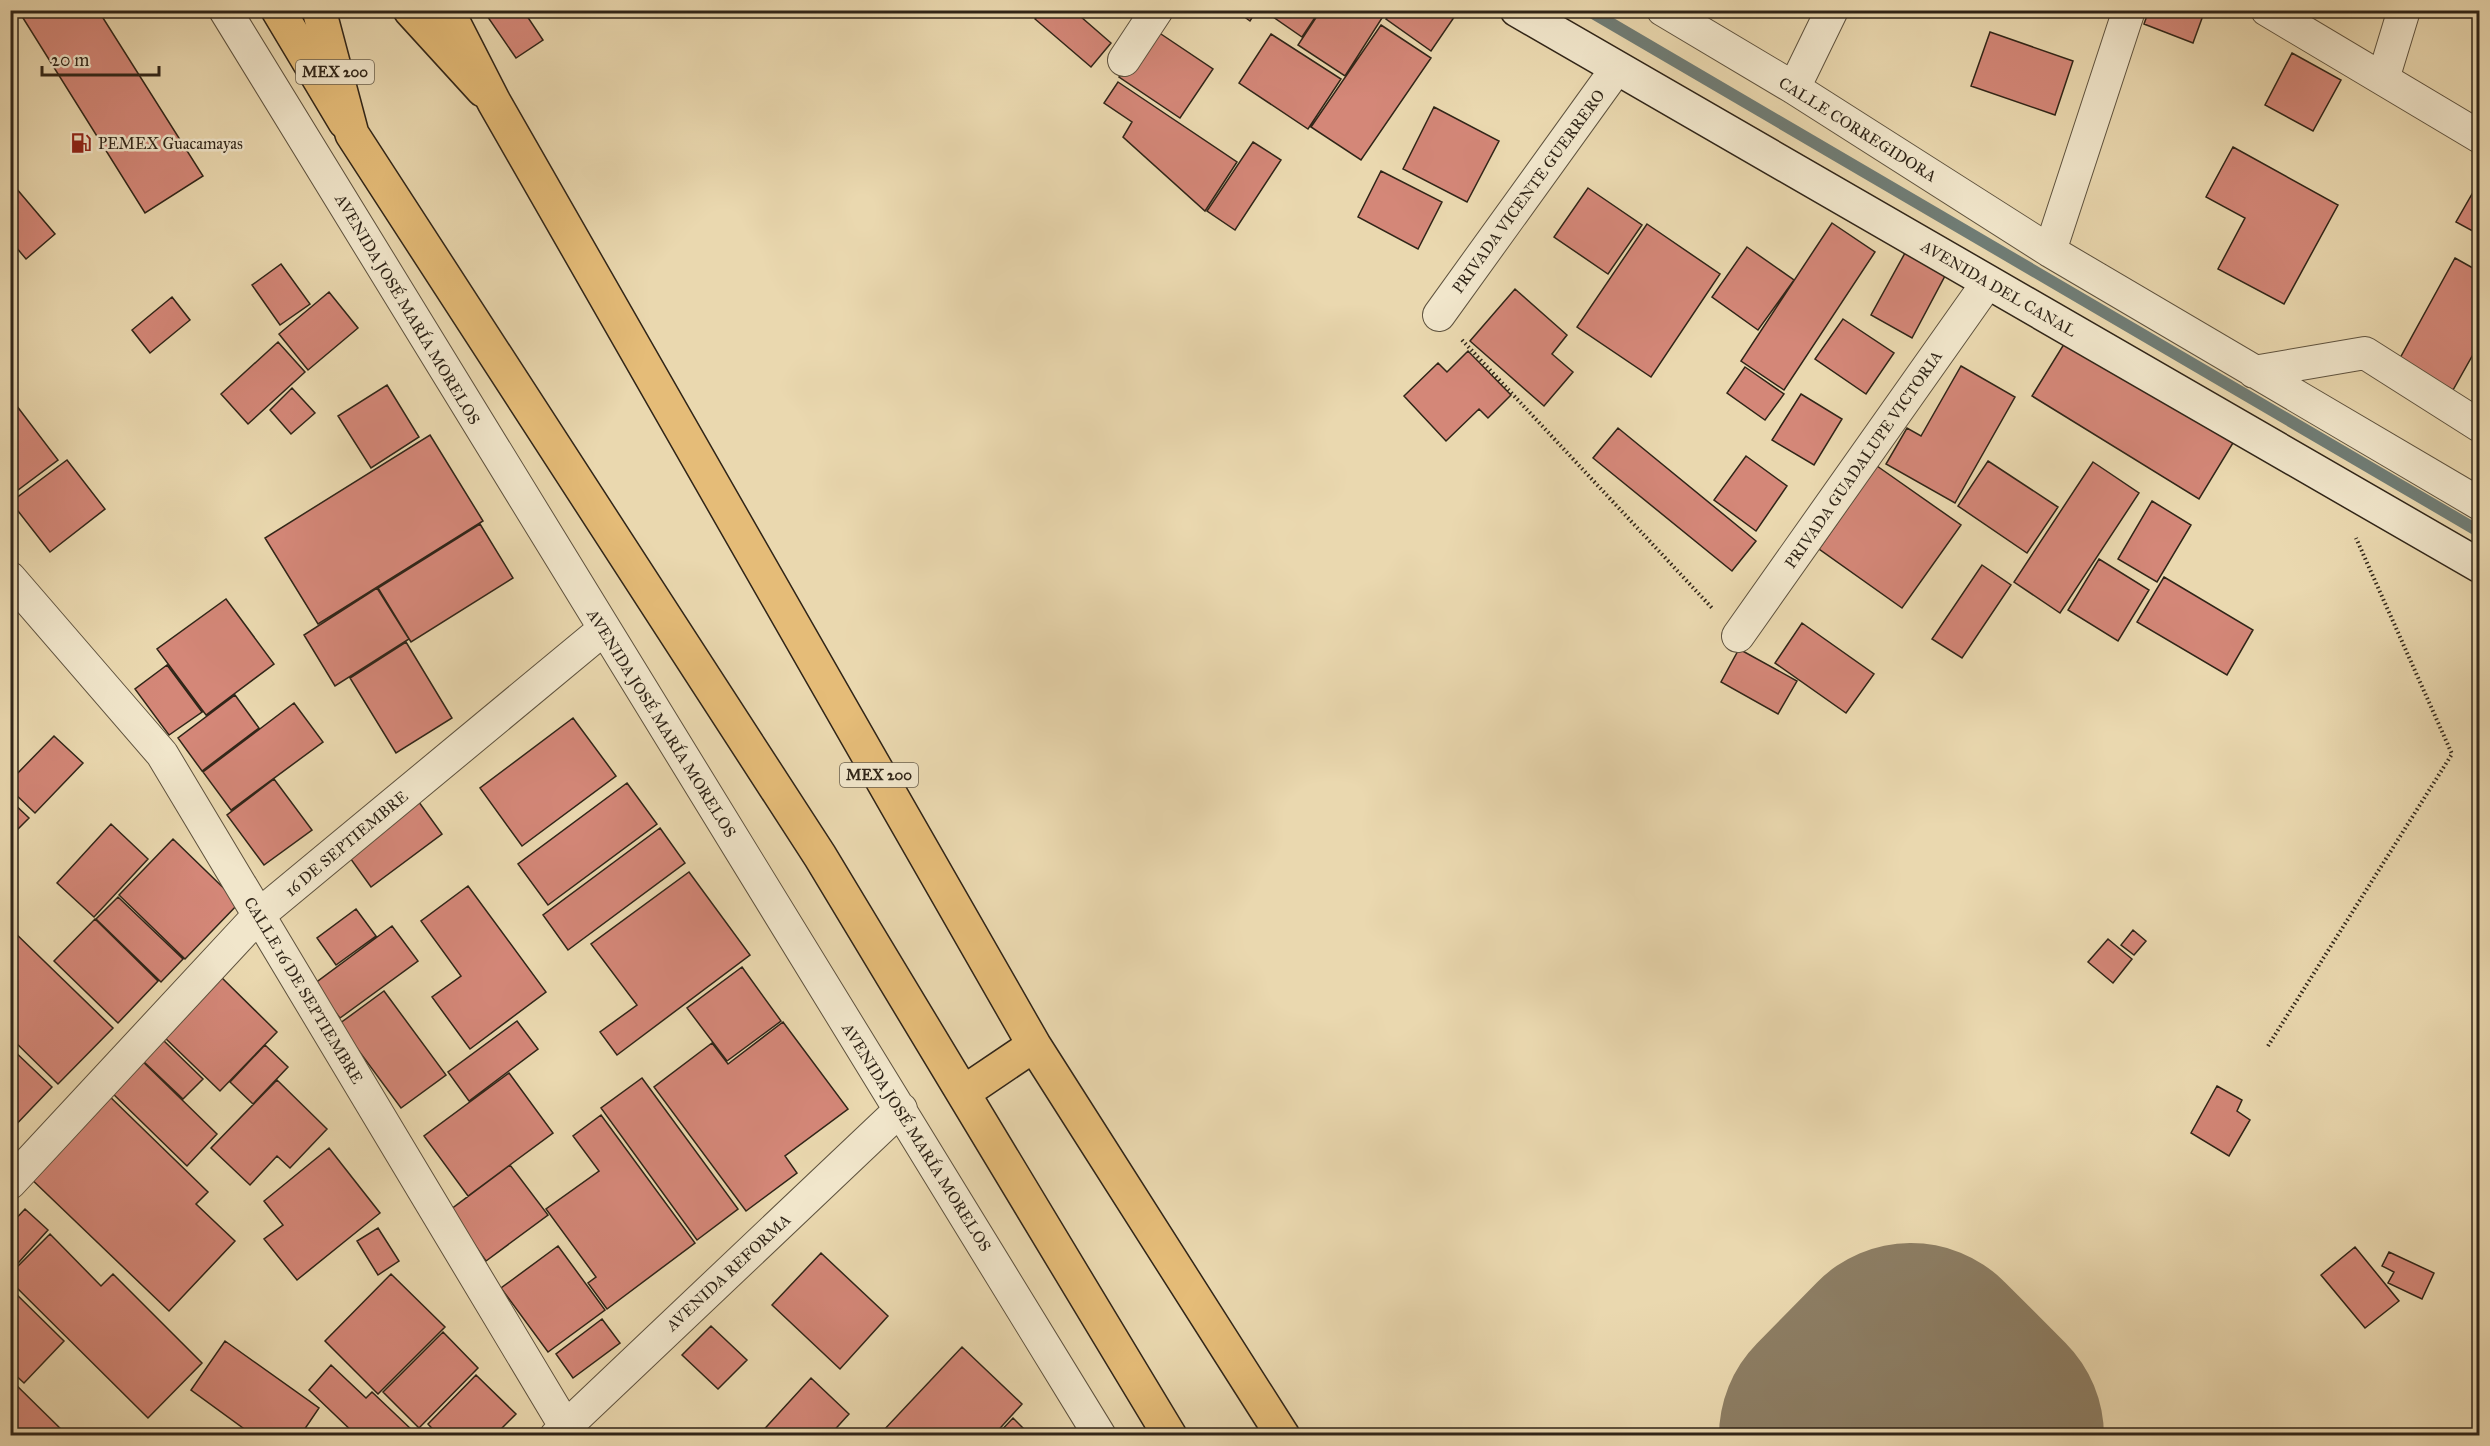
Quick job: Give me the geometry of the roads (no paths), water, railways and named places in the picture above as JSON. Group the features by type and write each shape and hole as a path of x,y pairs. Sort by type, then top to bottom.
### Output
{"main road":[{"path":"278,10 352,134"},
{"name":"MEX 200","path":"319,10 352,134 819,856 1170,1436"},
{"path":"410,10 494,102"},
{"name":"MEX 200","path":"447,10 494,102 1034,1045 1283,1436"},
{"path":"963,1093 1034,1045"}],"street":[{"name":"AVENIDA JOSÉ MARÍA MORELOS","path":"225,10 1100,1436"},
{"path":"1124,60 1157,10"},
{"name":"AVENIDA DEL CANAL","path":"1517,10 2480,566"},
{"name":"CALLE CORREGIDORA","path":"1664,10 1794,88 2050,251 2480,504"},
{"path":"1794,88 1832,10"},
{"path":"2050,251 2129,10"},
{"path":"2267,10 2480,137"},
{"path":"2383,79 2404,10"},
{"name":"PRIVADA VICENTE GUERRERO","path":"1439,315 1617,68"},
{"name":"PRIVADA GUADALUPE VICTORIA","path":"1738,636 1988,282"},
{"path":"2254,372 2365,353 2480,426"},
{"name":"CALLE 16 DE SEPTIEMBRE","path":"10,578 162,754 259,915 560,1431"},
{"name":"16 DE SEPTIEMBRE","path":"10,1183 259,915 604,629"},
{"name":"AVENIDA REFORMA","path":"560,1431 901,1109"}],"waterway":[{"path":"1588,10 2480,532"}],"place":[{"name":"PEMEX Guacamayas","path":"81,143"}]}
